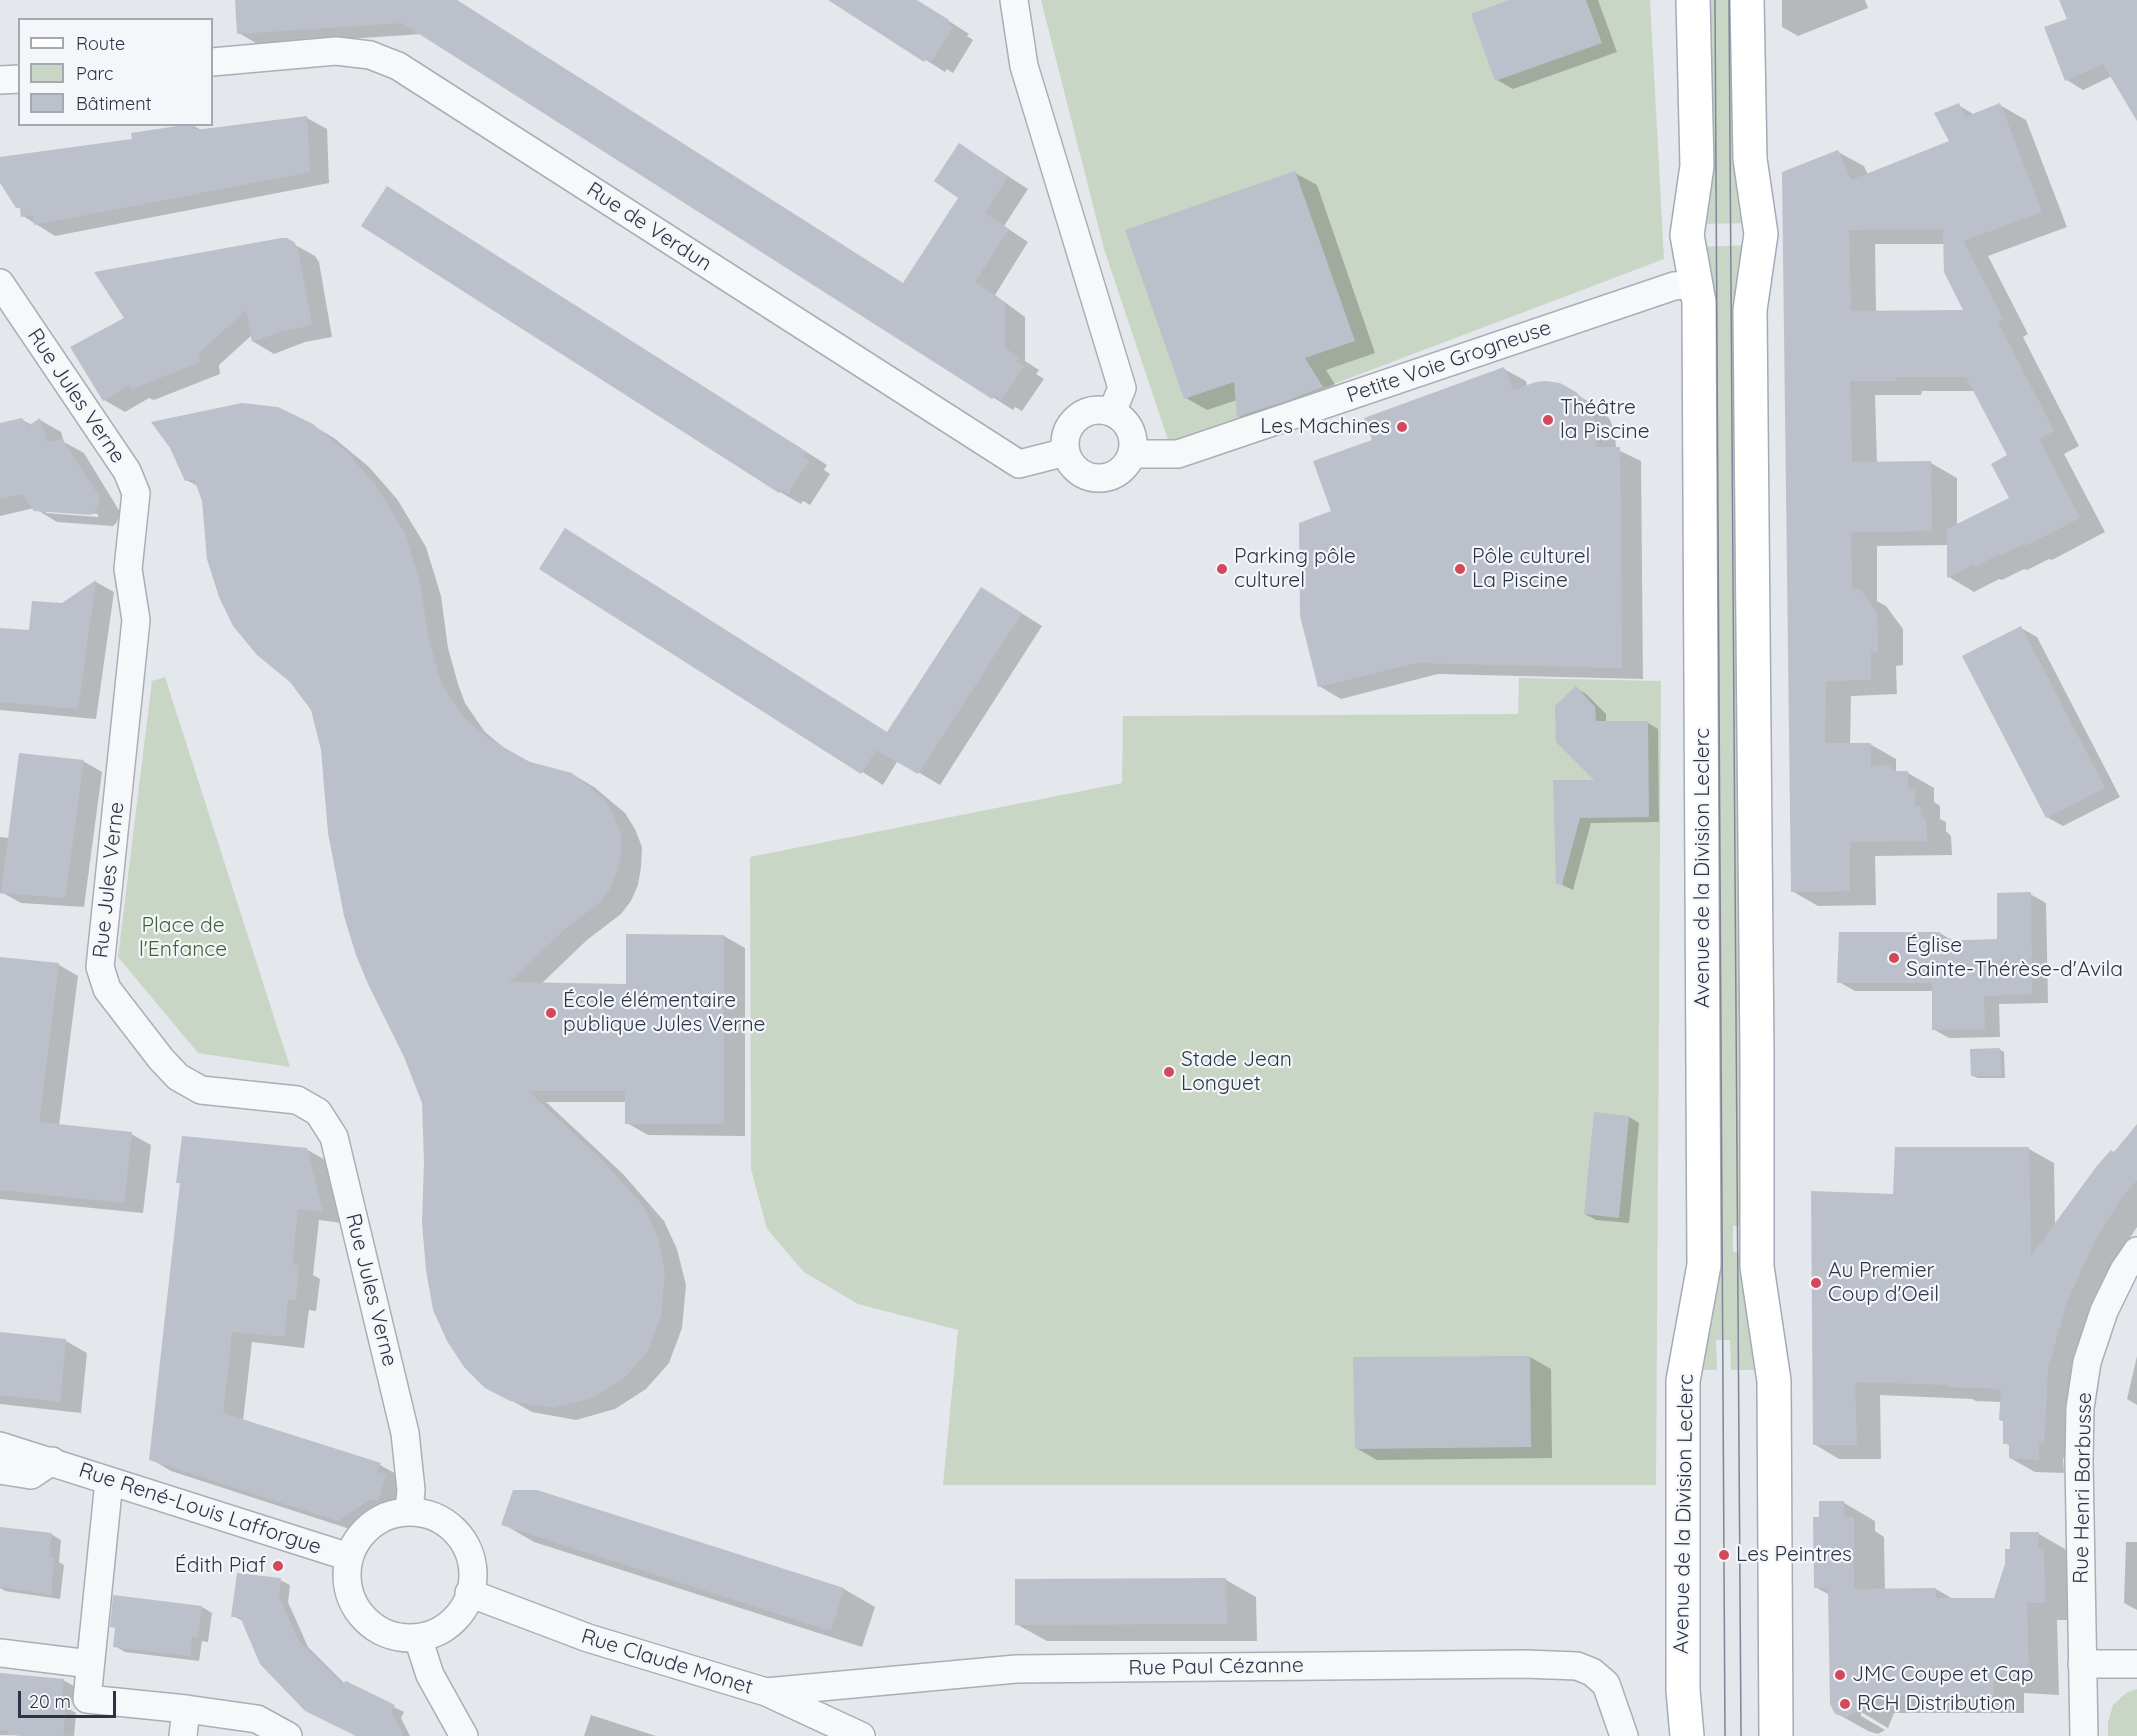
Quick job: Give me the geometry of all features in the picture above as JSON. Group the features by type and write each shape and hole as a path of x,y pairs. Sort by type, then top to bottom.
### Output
{"main road":[{"name":"Avenue de la Division Leclerc","path":"1687,1736 1683,1685 1683,1381 1704,1265 1699,313 1687,235 1697,166 1693,0"},
{"path":"1747,0 1750,159 1761,234 1750,310 1758,1054 1757,1267 1774,1381 1776,1736"}],"street":[{"path":"1014,0 1024,66 1122,388 1112,412"},
{"name":"Rue de Verdun","path":"213,62 336,51 370,55 398,66 1019,464 1066,452"},
{"path":"0,80 18,79"},
{"name":"Rue Jules Verne","path":"0,283 127,471 136,493 128,569 136,620 100,967 107,989 161,1059 178,1077 201,1089 297,1100 318,1112 334,1137 405,1433 411,1490 409,1511"},
{"name":"Petite Voie Grogneuse","path":"1132,454 1178,454 1674,286 1696,284"},
{"path":"1091,411 1112,412 1127,426 1133,445 1132,454 1125,465 1107,477 1086,475 1077,470 1066,452 1067,431 1073,422 1091,411"},
{"name":"Rue Henri Barbusse","path":"2084,1736 2080,1408 2087,1362 2104,1311 2124,1270 2137,1251"},
{"name":"Rue René-Louis Lafforgue","path":"0,1446 349,1557"},
{"name":"Rue René-Louis Lafforgue","path":"0,1470 31,1475 52,1461"},
{"path":"109,1481 87,1699 257,1719 288,1736"},
{"path":"409,1511 428,1514 446,1522 459,1535 469,1552 473,1571 465,1606 455,1620 442,1630 418,1638 388,1635 371,1625 358,1612 350,1595 346,1576 349,1557 356,1542 366,1529 378,1520 409,1511"},
{"name":"Rue Claude Monet","path":"469,1593 588,1638 766,1692 861,1736"},
{"path":"418,1638 430,1676 464,1736"},
{"path":"0,1653 90,1664"},
{"name":"Rue Paul Cézanne","path":"766,1692 1016,1670 1525,1664 1577,1666 1592,1672 1606,1684 1624,1736"},
{"path":"2082,1664 2137,1664"},
{"path":"183,1736 186,1709"}],"green space":[{"path":"1041,0 1650,0 1664,259 1170,446 1104,249"},
{"path":"1705,0 1738,0 1750,223 1701,224"},
{"path":"1749,245 1749,1226 1733,1226 1733,1252 1748,1253 1766,1370 1731,1370 1730,1340 1716,1340 1717,1370 1696,1370 1701,247"},
{"name":"Place de l'Enfance","path":"165,677 290,1067 198,1053 118,957 152,681"},
{"path":"1519,678 1661,681 1656,1485 943,1485 958,1330 858,1304 804,1272 767,1229 751,1169 750,857 1122,783 1123,716 1518,714"},
{"path":"2137,1689 2137,1736 2108,1736 2108,1722 2113,1705 2126,1693"}],"building":[{"path":"235,0 457,0 903,283 958,198 934,181 959,143 1008,176 985,213 1009,229 975,282 1005,303 1005,348 1019,357 1016,361 1024,366 1001,400 995,396 992,399 402,23 237,34"},
{"path":"828,0 917,0 949,20 947,23 953,27 931,62 926,58 924,62"},
{"path":"1509,0 1586,0 1602,43 1495,81 1471,14"},
{"path":"2059,0 2137,0 2137,121 2103,64 2065,81 2044,27 2067,19"},
{"path":"1959,103 1965,117 2000,103 2042,212 1963,241 2003,319 1998,322 2054,431 2039,439 2080,518 2025,546 2024,544 2000,556 1999,554 1975,567 1974,564 1947,578 1947,529 2009,498 1991,464 2007,455 1966,377 1896,377 1896,381 1850,381 1852,462 1931,461 1932,531 1851,532 1852,589 1860,589 1877,613 1878,651 1871,652 1871,680 1826,681 1825,743 1871,743 1871,766 1888,765 1894,771 1908,771 1908,789 1915,789 1915,806 1920,806 1921,815 1926,820 1927,841 1850,842 1850,891 1791,892 1782,172 1838,150 1851,180 1949,141 1934,113","holes":["1943,229 1944,272 1963,310 1851,311 1849,230"]},
{"path":"307,116 310,172 34,225 33,215 21,217 20,208 16,208 0,183 0,157 132,139 131,133 178,126 195,126 195,130"},
{"path":"1295,171 1355,341 1305,358 1323,387 1287,401 1237,417 1234,382 1184,399 1125,230"},
{"path":"387,186 807,452 803,456 809,461 788,494 782,490 779,493 361,226"},
{"path":"281,238 294,242 298,249 312,325 283,331 252,342 246,310 199,353 200,362 132,389 129,385 103,401 70,347 124,318 94,272"},
{"name":"Pôle culturel La Piscine","path":"1504,367 1513,390 1546,381 1560,383 1576,392 1586,402 1593,415 1596,447 1620,447 1622,668 1416,663 1318,687 1300,616 1299,523 1331,511 1313,461 1372,440 1364,418"},
{"path":"242,403 278,407 313,424 348,453 376,486 405,533 420,583 428,635 437,670 444,688 464,718 489,739 530,762 572,773 604,799 614,816 621,834 621,854 610,889 600,902 566,928 509,982 626,984 626,934 724,935 724,1124 625,1124 625,1091 528,1091 602,1160 644,1207 657,1235 665,1272 661,1315 648,1351 624,1378 593,1398 553,1408 510,1401 485,1388 464,1367 447,1341 433,1310 426,1270 422,1223 424,1162 422,1103 404,1057 368,984 344,916 328,833 321,750 311,710 290,682 257,655 233,626 219,597 207,559 202,501 194,479 185,481 170,448 151,422"},
{"path":"22,418 28,426 40,418 47,442 62,439 100,498 96,510 91,515 34,511 22,494 0,499 0,423"},
{"path":"565,528 887,732 981,587 1022,613 918,774 876,750 861,774 539,569"},
{"path":"96,580 78,709 0,702 0,628 29,630 32,601 62,603"},
{"path":"2021,626 2105,788 2046,818 1962,656"},
{"path":"1576,686 1595,707 1596,721 1648,721 1649,817 1580,818 1562,885 1556,884 1553,780 1594,780 1556,742 1555,706"},
{"path":"19,753 84,760 65,898 1,893"},
{"path":"2031,892 2032,994 1984,996 1985,1029 1932,1030 1932,983 1837,983 1839,932 1940,932 1940,941 1997,939 1997,893"},
{"path":"0,957 59,963 39,1122 132,1132 124,1203 0,1190"},
{"path":"2000,1048 2001,1076 1971,1076 1970,1049"},
{"path":"1594,1112 1629,1116 1619,1218 1584,1214"},
{"path":"2137,1124 2137,1180 2121,1198 2094,1242 2066,1305 2048,1369 2044,1444 2039,1444 2039,1460 2009,1458 2009,1444 2003,1444 2003,1421 1999,1420 2001,1389 1949,1387 1949,1385 1855,1382 1857,1445 1813,1445 1811,1191 1893,1194 1895,1147 2029,1147 2031,1256 2096,1167 2111,1150 2114,1152"},
{"path":"182,1136 307,1148 323,1212 298,1209 292,1265 299,1265 296,1300 288,1300 284,1337 232,1332 223,1413 381,1463 377,1472 386,1474 378,1501 371,1499 338,1521 149,1460 180,1183 176,1183"},
{"path":"0,1332 66,1339 60,1402 0,1395"},
{"path":"1530,1356 1531,1447 1355,1449 1353,1357"},
{"path":"513,1490 537,1490 844,1588 831,1631 501,1525"},
{"path":"1819,1501 1844,1501 1844,1517 1854,1517 1854,1589 1936,1588 1936,1598 1994,1598 2005,1564 2005,1549 2010,1549 2010,1532 2039,1532 2038,1548 2044,1548 2045,1603 2027,1603 2029,1678 1994,1676 1994,1696 1863,1696 1853,1714 1846,1717 1835,1714 1830,1704 1828,1588 1814,1588 1813,1517 1819,1517"},
{"path":"0,1527 52,1533 49,1557 54,1558 51,1595 0,1587"},
{"path":"237,1573 281,1578 279,1596 298,1640 342,1684 346,1681 395,1705 391,1712 404,1736 356,1736 305,1711 260,1664 240,1617 231,1617"},
{"path":"1226,1578 1227,1624 1015,1625 1015,1579"},
{"path":"113,1595 202,1606 198,1637 192,1637 190,1656 113,1647 115,1628 110,1627"},
{"path":"0,1673 64,1679 61,1705 66,1705 63,1736 21,1736 7,1734 8,1731 0,1730"}],"tram line":[{"path":"1715,0 1725,1736"},
{"path":"1729,0 1741,1736"}],"place":[{"name":"Théâtre la Piscine","path":"1548,420"},
{"name":"Les Machines","path":"1402,427"},
{"name":"Parking pôle culturel","path":"1222,569"},
{"name":"Pôle culturel La Piscine","path":"1460,569"},
{"name":"Église Sainte-Thérèse-d'Avila","path":"1894,958"},
{"name":"École élémentaire publique Jules Verne","path":"551,1013"},
{"name":"Stade Jean Longuet","path":"1169,1072"},
{"name":"Au Premier Coup d'Oeil","path":"1816,1283"},
{"name":"Les Peintres","path":"1724,1555"},
{"name":"Édith Piaf","path":"278,1566"},
{"name":"JMC Coupe et Cap","path":"1840,1675"},
{"name":"RCH Distribution","path":"1845,1704"}]}
